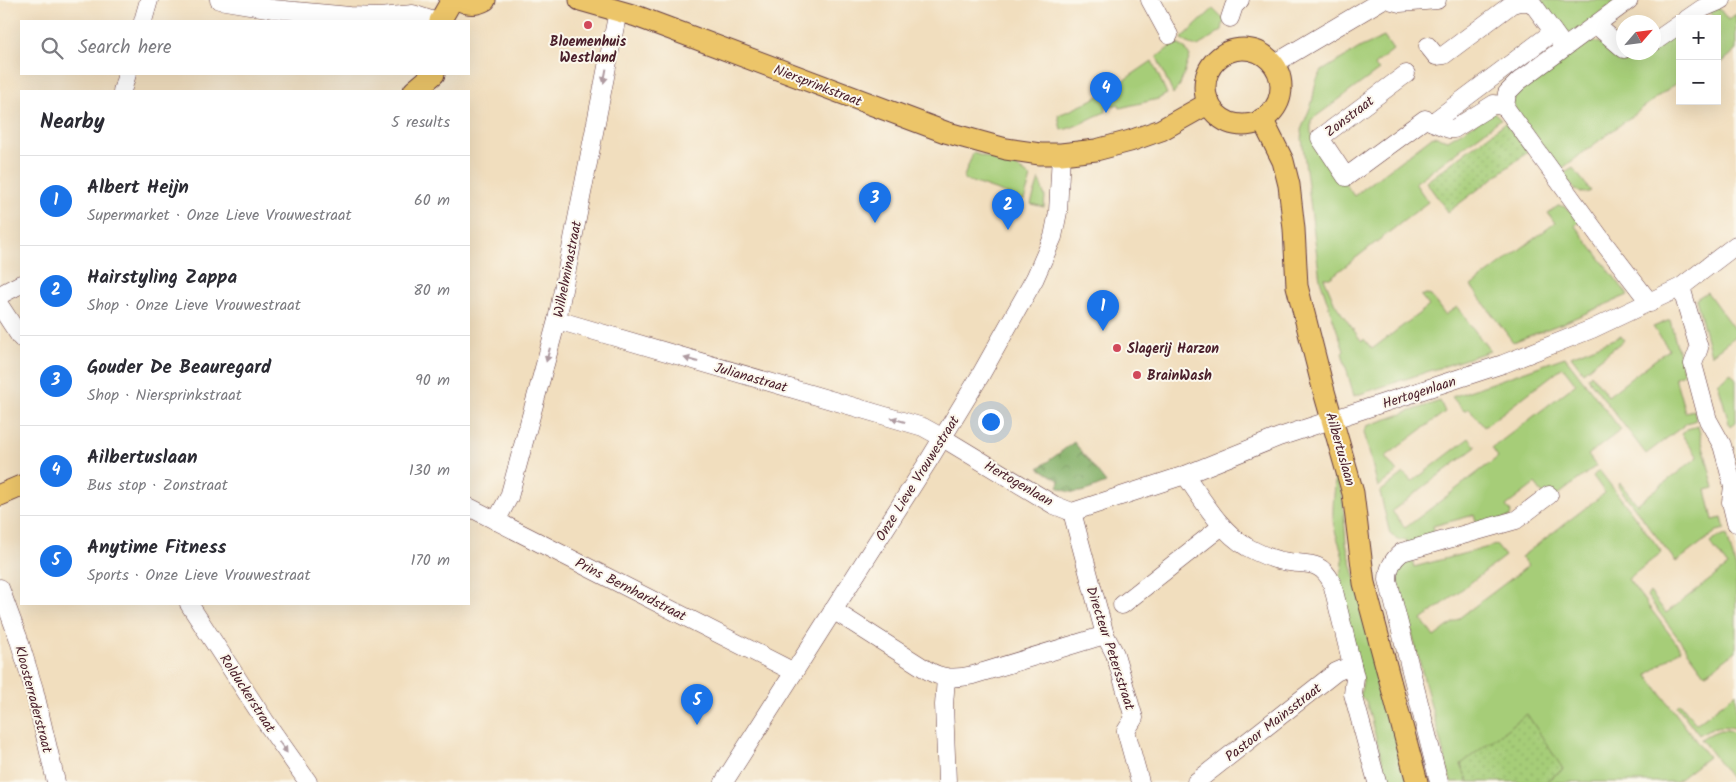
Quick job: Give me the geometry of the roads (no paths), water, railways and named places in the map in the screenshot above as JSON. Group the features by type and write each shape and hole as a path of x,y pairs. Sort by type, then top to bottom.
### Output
{"main road":[{"path":"441,20 452,0"},
{"name":"Niersprinkstraat","path":"580,0 636,16 945,132 1006,149 1040,154 1061,154"},
{"path":"1241,49 1254,50 1274,64 1281,88 1278,101 1271,112 1262,120 1250,124 1238,124 1226,120 1216,113 1209,103 1206,91 1206,78 1211,67 1219,58 1229,51 1241,49"},
{"path":"406,90 411,75"},
{"path":"415,90 433,75"},
{"path":"1061,154 1096,150 1130,141 1161,130 1209,103"},
{"name":"Ailbertuslaan","path":"1262,120 1283,161 1291,202 1297,286 1353,493 1364,583 1418,782"},
{"path":"0,495 20,486"}],"street":[{"path":"143,20 149,0"},
{"path":"219,0 273,9 350,16 380,17 413,14 431,20"},
{"path":"1150,0 1168,35"},
{"path":"1230,18 1234,6 1240,0"},
{"path":"1274,64 1382,0"},
{"path":"1389,0 1400,3 1437,0"},
{"path":"1629,0 1520,81 1507,93 1505,107 1650,303"},
{"path":"1693,15 1703,8 1722,0"},
{"path":"1428,46 1436,56 1444,55 1512,4 1530,1 1565,47"},
{"name":"Wilhelminastraat","path":"496,521 509,497 557,320 618,11"},
{"path":"1596,25 1616,41"},
{"path":"1661,37 1676,27"},
{"name":"Zonstraat","path":"1433,122 1553,32"},
{"name":"Zonstraat","path":"1406,74 1320,138 1346,177 1424,119 1449,129 1454,129 1494,104 1505,107"},
{"path":"122,90 127,75"},
{"name":"Onze Lieve Vrouwestraat","path":"724,782 943,438 1035,278 1053,237 1058,212 1061,154"},
{"name":"Hertogenlaan","path":"943,438 1012,480 1072,512 1185,475 1280,437 1503,364 1592,329 1681,287 1736,245"},
{"path":"0,295 20,285"},
{"path":"1681,287 1699,348 1693,364 1708,420 1722,444 1729,469 1733,486 1731,502 1736,523"},
{"path":"0,306 20,336"},
{"name":"Julianastraat","path":"557,320 923,427 943,438"},
{"path":"1185,475 1222,526 1246,546 1284,562 1318,566 1328,574 1332,583 1355,677 1353,694 1376,782"},
{"path":"1439,782 1388,580 1389,568 1402,552 1516,520 1549,494"},
{"name":"Prins Bernhardstraat","path":"470,508 794,672"},
{"name":"Directeur Petersstraat","path":"1072,512 1105,635 1115,654 1134,718 1126,731 1140,782"},
{"path":"1122,605 1222,526"},
{"name":"Kloosterraderstraat","path":"0,588 34,689 56,782"},
{"name":"Rolduckerstraat","path":"190,605 265,721 308,782"},
{"path":"833,610 936,675 946,678 973,675 1105,635"},
{"name":"Pastoor Mainsstraat","path":"1196,782 1336,672 1352,665"},
{"path":"946,678 944,704 946,782"}],"place":[{"name":"Bloemenhuis Westland","path":"588,25"},
{"name":"Ailbertuslaan","path":"1106,113"},
{"name":"Gouder De Beauregard","path":"875,223"},
{"name":"Hairstyling Zappa","path":"1008,230"},
{"name":"Albert Heijn","path":"1103,331"},
{"name":"Slagerij Harzon","path":"1117,348"},
{"name":"BrainWash","path":"1137,375"},
{"name":"Anytime Fitness","path":"697,725"}]}
